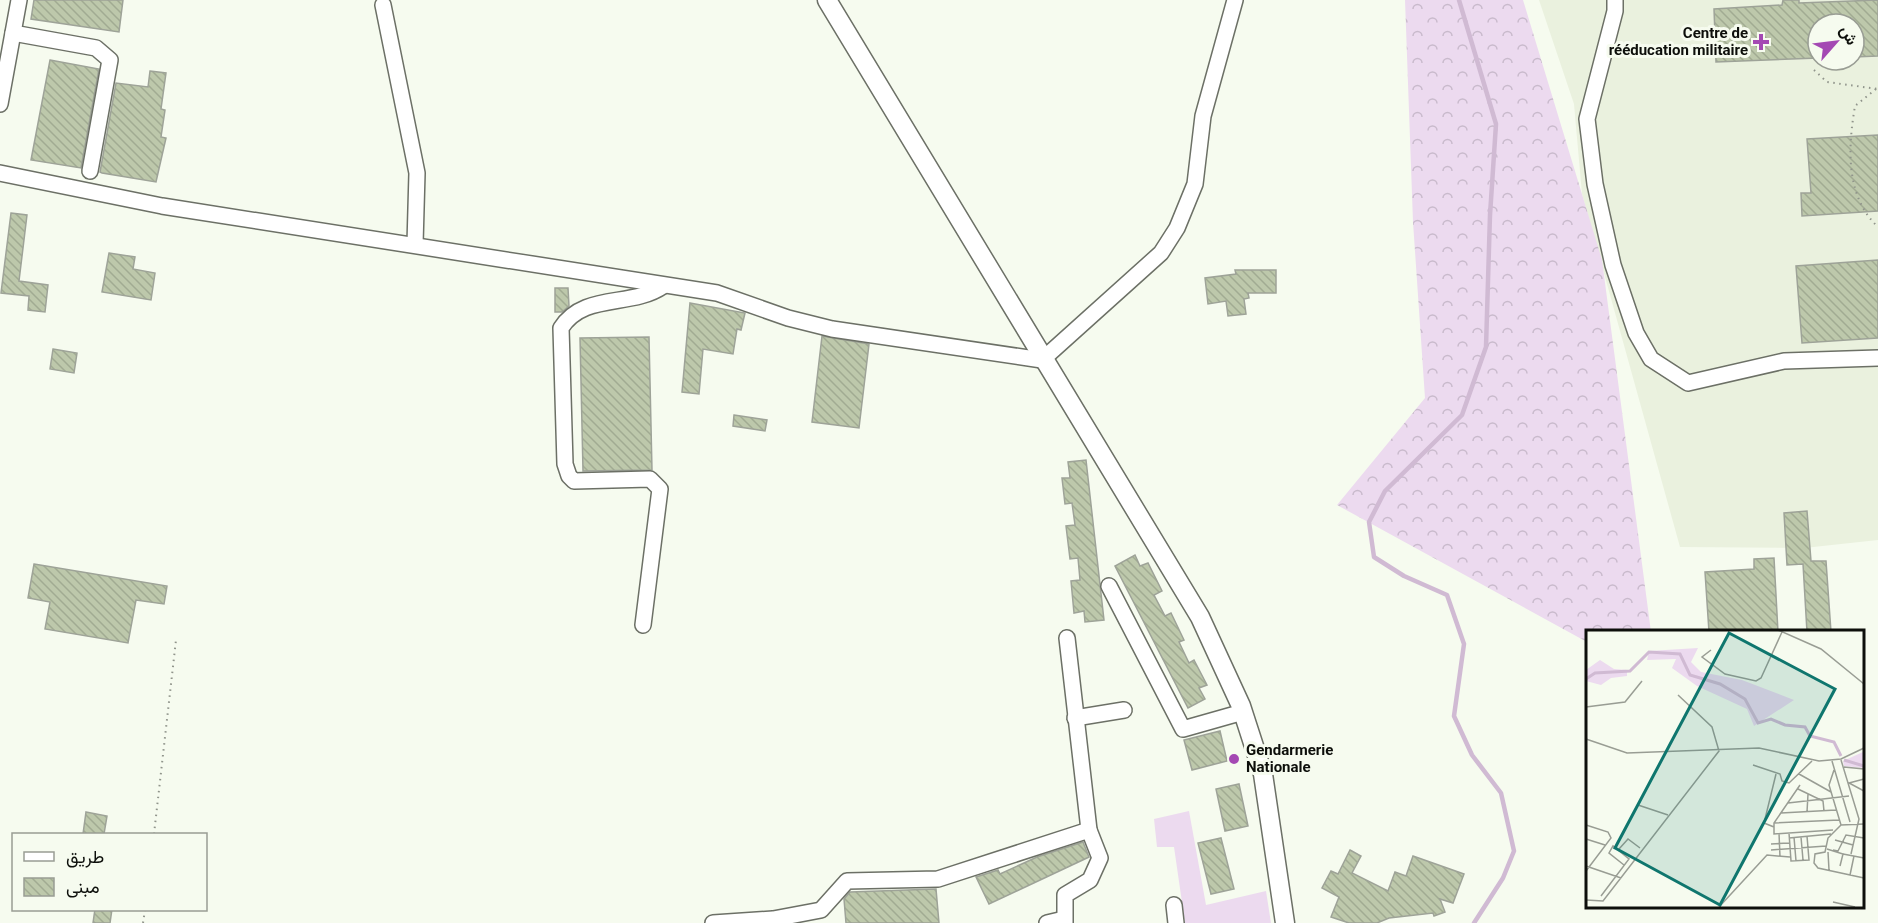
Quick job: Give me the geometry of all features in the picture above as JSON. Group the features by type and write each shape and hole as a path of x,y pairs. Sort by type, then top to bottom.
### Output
{"main road":[{"path":"827,0 1042,360 1200,617 1243,712 1263,774 1285,923"}],"street":[{"path":"0,104 19,0"},
{"path":"0,172 162,206 717,293 788,318 832,329 1042,360 1161,253 1177,228 1195,184 1203,116 1235,0"},
{"path":"1615,0 1615,11 1587,119 1595,184 1613,265 1636,333 1651,359 1688,383 1784,361 1878,358"},
{"path":"383,5 417,173 415,244"},
{"path":"13,33 96,48 110,60 90,171"},
{"path":"643,626 660,489 650,479 574,481 569,476 565,464 561,328 573,313 587,305 638,297 663,286"},
{"path":"1109,586 1183,729 1243,712"},
{"path":"1047,923 1065,921 1065,895 1090,880 1100,858 1089,830 1066,638"},
{"path":"1075,718 1124,710"},
{"path":"713,923 773,919 821,910 847,880 938,879 1089,830"},
{"path":"1174,905 1176,923"}],"path":[{"path":"1816,72 1827,82 1877,89"},
{"path":"1877,89 1855,106 1850,134 1850,171 1869,219 1878,227"},
{"path":"154,833 176,640"}],"shaded area":[{"path":"1539,0 1878,0 1878,540 1804,548 1680,547 1582,194 1574,104"}],"green space":[{"path":"1405,0 1523,0 1602,260 1651,630 1586,630 1586,641 1337,505 1425,398 1413,222"},
{"path":"1189,811 1206,905 1266,891 1271,923 1185,923 1174,847 1157,847 1154,819"}],"building":[{"path":"34,0 123,0 119,32 31,19"},
{"path":"1783,0 1799,0 1799,3 1878,0 1878,56 1866,56 1866,12 1806,12 1806,58 1716,62 1714,9 1782,5"},
{"path":"50,60 99,69 81,168 31,160"},
{"path":"150,71 166,73 161,109 165,110 161,137 166,138 156,182 102,173 100,172 116,83 148,87"},
{"path":"1878,135 1878,211 1802,216 1801,193 1811,193 1807,139"},
{"path":"11,213 27,215 19,281 48,285 45,312 28,310 29,296 1,293"},
{"path":"109,253 135,257 133,269 155,273 151,300 102,292"},
{"path":"1878,260 1878,338 1802,343 1796,266"},
{"path":"1235,270 1276,270 1276,293 1248,293 1249,298 1244,299 1246,314 1228,316 1226,301 1208,304 1205,278 1236,274"},
{"path":"555,288 568,288 569,306 562,312 555,312"},
{"path":"690,303 745,313 741,330 737,329 733,354 703,349 699,394 682,392"},
{"path":"822,336 869,344 859,428 812,422"},
{"path":"649,337 652,470 583,471 580,338"},
{"path":"53,349 77,353 74,373 50,369"},
{"path":"734,415 767,420 765,431 733,426"},
{"path":"1086,460 1104,620 1085,622 1084,611 1074,613 1071,581 1080,580 1078,558 1070,559 1066,526 1075,525 1072,503 1065,504 1062,478 1070,478 1068,462"},
{"path":"1807,511 1811,561 1826,561 1831,630 1807,630 1803,564 1787,565 1784,513"},
{"path":"1135,555 1140,566 1148,563 1162,591 1154,595 1165,616 1171,613 1184,640 1179,642 1189,663 1194,660 1207,685 1199,688 1205,699 1188,708 1115,566"},
{"path":"1774,558 1778,630 1709,630 1705,572 1754,569 1754,559"},
{"path":"34,564 167,586 164,604 136,600 128,643 45,629 50,602 28,598"},
{"path":"1220,731 1227,761 1192,770 1184,740"},
{"path":"1239,784 1248,826 1225,831 1216,789"},
{"path":"86,812 107,816 104,833 83,833"},
{"path":"1221,838 1234,889 1211,894 1198,843"},
{"path":"1083,842 1089,857 989,904 976,877 998,870 1000,874 1037,857"},
{"path":"1350,850 1361,856 1352,873 1388,891 1395,872 1406,876 1413,856 1464,874 1453,903 1440,899 1445,912 1434,916 1433,913 1389,918 1377,923 1349,923 1331,917 1339,897 1322,888 1331,871 1338,874"},
{"path":"936,889 939,923 846,923 844,899 850,892"},
{"path":"95,911 112,911 110,923 93,923"}],"waterway":[{"path":"1459,0 1496,124 1490,215 1486,347 1462,415 1385,491 1369,522 1374,557 1404,576 1447,595 1464,644 1454,716 1472,755 1501,793 1514,851 1503,878 1474,923"}],"place":[{"name":"Centre de rééducation militaire","path":"1761,42"},
{"name":"Gendarmerie Nationale","path":"1234,759"}]}
